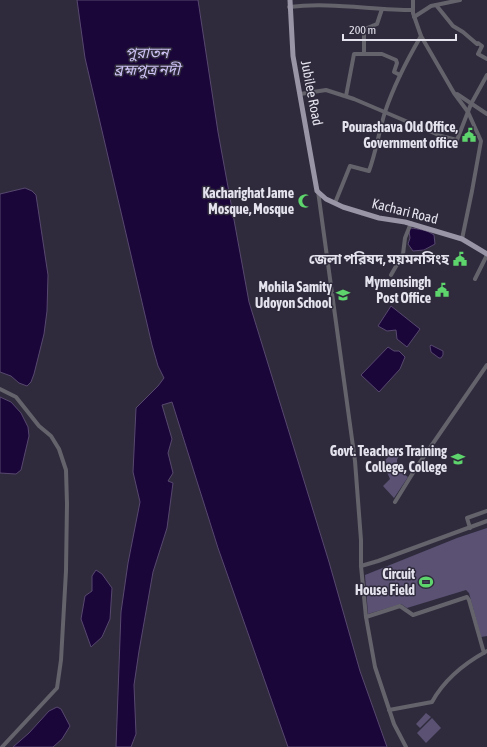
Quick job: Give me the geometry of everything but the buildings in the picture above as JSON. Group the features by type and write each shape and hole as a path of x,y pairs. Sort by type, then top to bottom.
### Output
{"main road":[{"name":"Jubilee Road","path":"290,0 289,7 293,56 318,191"},
{"name":"Kachari Road","path":"318,191 326,199 335,203 379,218 411,223 462,239 487,255"}],"street":[{"path":"413,0 414,16 421,36 454,93 468,112 481,141 462,239"},
{"path":"414,16 431,6 460,0"},
{"path":"436,5 453,26 482,46 478,54 487,59"},
{"path":"289,7 342,6 413,10"},
{"path":"364,54 364,31 367,28 377,24 382,9"},
{"path":"335,203 350,166 369,171 385,112 404,66 421,36"},
{"path":"346,96 354,54 382,54 396,60 398,63 394,72 400,75"},
{"path":"300,94 326,90 346,96 441,136 457,140 471,104 487,75"},
{"path":"454,93 487,114"},
{"path":"318,191 355,460 361,540 361,566 366,617 375,668 389,710 406,747"},
{"path":"391,275 403,254 405,238 411,223"},
{"path":"475,279 487,255"},
{"path":"395,502 416,468 487,365"},
{"path":"0,389 16,396 40,426 51,436 59,449 66,470 67,504 66,586 61,660 57,688 2,747"},
{"path":"470,528 467,518 487,511"},
{"path":"361,566 487,521"},
{"path":"366,617 400,606 413,615 467,598 469,600 485,652 444,683 432,702 389,710"}],"shaded area":[{"path":"400,449 401,451 397,460 397,469 408,477 394,498 383,486 390,479 383,463 391,453"},
{"name":"Circuit House Field","path":"487,528 487,636 481,637 469,593 466,590 407,608 401,604 368,614 365,575 457,538"},
{"path":"426,713 431,717 420,728 416,724"},
{"path":"432,718 441,728 426,743 417,733"}],"water":[{"name":"পুরাতন ব্রহ্মপুত্র নদী","path":"77,0 198,0 218,132 249,302 329,562 360,671 387,747 288,747 218,548 172,402 162,405 172,439 168,453 173,473 168,481 173,483 167,528 153,572 139,651 134,685 136,734 131,747 116,747 121,612 128,563 140,502 133,472 136,408 164,378 158,366 152,345 85,58"},
{"path":"25,188 32,191 36,195 48,275 47,311 44,334 34,374 31,382 27,386 19,383 11,376 0,372 0,194"},
{"path":"410,228 420,229 431,233 434,235 435,244 424,250 413,251 408,244 410,238"},
{"path":"391,306 420,329 407,347 397,339 396,330 387,331 378,326"},
{"path":"431,345 443,351 441,358 431,352"},
{"path":"388,347 394,351 399,351 405,357 400,369 379,392 361,375"},
{"path":"0,397 11,402 21,413 28,427 29,436 21,470 16,474 0,473"},
{"path":"96,570 102,574 112,588 110,619 102,637 91,647 81,619 85,596 92,591 92,576"},
{"path":"57,707 61,709 70,726 62,739 53,747 13,747 29,733 49,711"}],"place":[{"name":"Pourashava Old Office, Government office","path":"469,135"},
{"name":"Kacharighat Jame Mosque, Mosque","path":"305,201"},
{"name":"জেলা পরিষদ, ময়মনসিংহ","path":"460,259"},
{"name":"Mymensingh Post Office","path":"442,290"},
{"name":"Mohila Samity Udoyon School","path":"343,295"},
{"name":"Govt. Teachers Training College, College","path":"458,459"},
{"name":"Circuit House Field","path":"426,582"}]}
